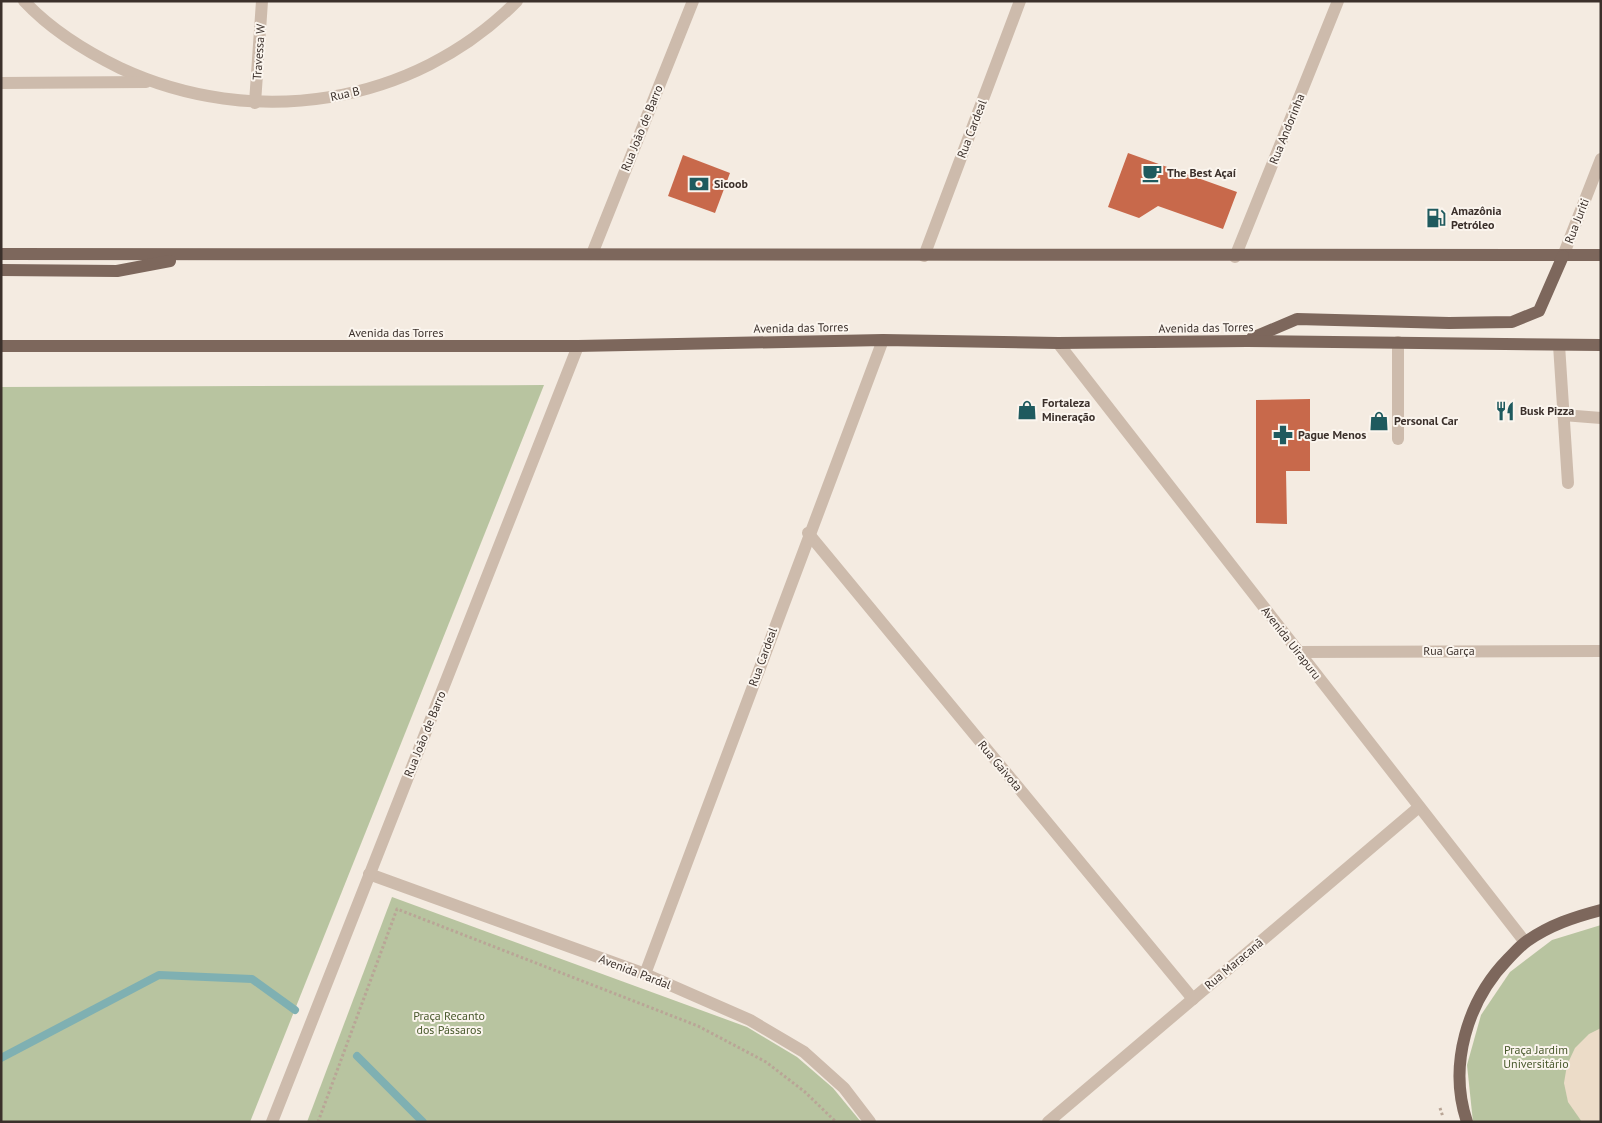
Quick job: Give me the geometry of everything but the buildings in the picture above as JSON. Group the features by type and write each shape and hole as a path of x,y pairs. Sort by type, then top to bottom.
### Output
{"main road":[{"path":"1,254 1601,256"},
{"path":"1,270 117,271 197,255"},
{"path":"1247,340 1297,320 1449,323 1512,322 1539,311 1563,256"},
{"name":"Avenida das Torres","path":"1,346 578,346 883,340 1058,344 1247,340 1601,345"},
{"path":"1455,1122 1460,1103 1459,1058 1470,1014 1493,974 1525,942 1566,919 1601,910"},
{"path":"1460,1103 1467,1122"}],"street":[{"name":"Rua B","path":"24,1 39,17 92,55 151,82 202,96 255,103 320,100 382,85 442,59 496,23 517,1"},
{"name":"Travessa W","path":"255,103 262,1"},
{"name":"Rua João de Barro","path":"592,254 693,1"},
{"name":"Rua Cardeal","path":"924,256 1020,1"},
{"name":"Rua Andorinha","path":"1235,257 1338,1"},
{"name":"Rua B","path":"1,83 151,82"},
{"name":"Rua Juriti","path":"1563,256 1601,159"},
{"name":"Rua Cardeal","path":"645,974 808,533 883,340"},
{"path":"1398,342 1398,439"},
{"name":"Avenida Uirapuru","path":"1058,344 1525,942"},
{"path":"1559,345 1568,483"},
{"name":"Rua João de Barro","path":"272,1122 578,346"},
{"path":"1563,415 1601,418"},
{"name":"Rua Gaivota","path":"808,533 1193,999"},
{"name":"Rua Garça","path":"1298,652 1601,651"},
{"name":"Rua Maracanã","path":"1048,1122 1419,807"},
{"name":"Avenida Pardal","path":"369,874 645,974 750,1020 804,1052 844,1088 870,1122"}],"path":[{"path":"318,1122 397,909 698,1026 766,1062 805,1092 836,1122"}],"green space":[{"path":"544,385 250,1122 1,1122 1,387"},
{"name":"Praça Recanto dos Pássaros","path":"392,897 747,1027 797,1057 833,1088 861,1122 307,1122"},
{"name":"Praça Jardim Universitário","path":"1601,925 1601,1122 1473,1122 1467,1065 1481,1015 1510,972 1552,940"}],"shaded area":[{"path":"1601,1028 1601,1122 1582,1122 1568,1102 1564,1083 1567,1065 1575,1048 1589,1034"}],"waterway":[{"path":"1,1058 159,975 252,979 295,1010"},
{"path":"357,1056 423,1122"}],"place":[{"name":"The Best Açaí","path":"1152,173"},
{"name":"Sicoob","path":"699,184"},
{"name":"Amazônia Petróleo","path":"1436,218"},
{"name":"Fortaleza Mineração","path":"1027,410"},
{"name":"Busk Pizza","path":"1505,411"},
{"name":"Personal Car","path":"1379,421"},
{"name":"Pague Menos","path":"1283,435"}]}
